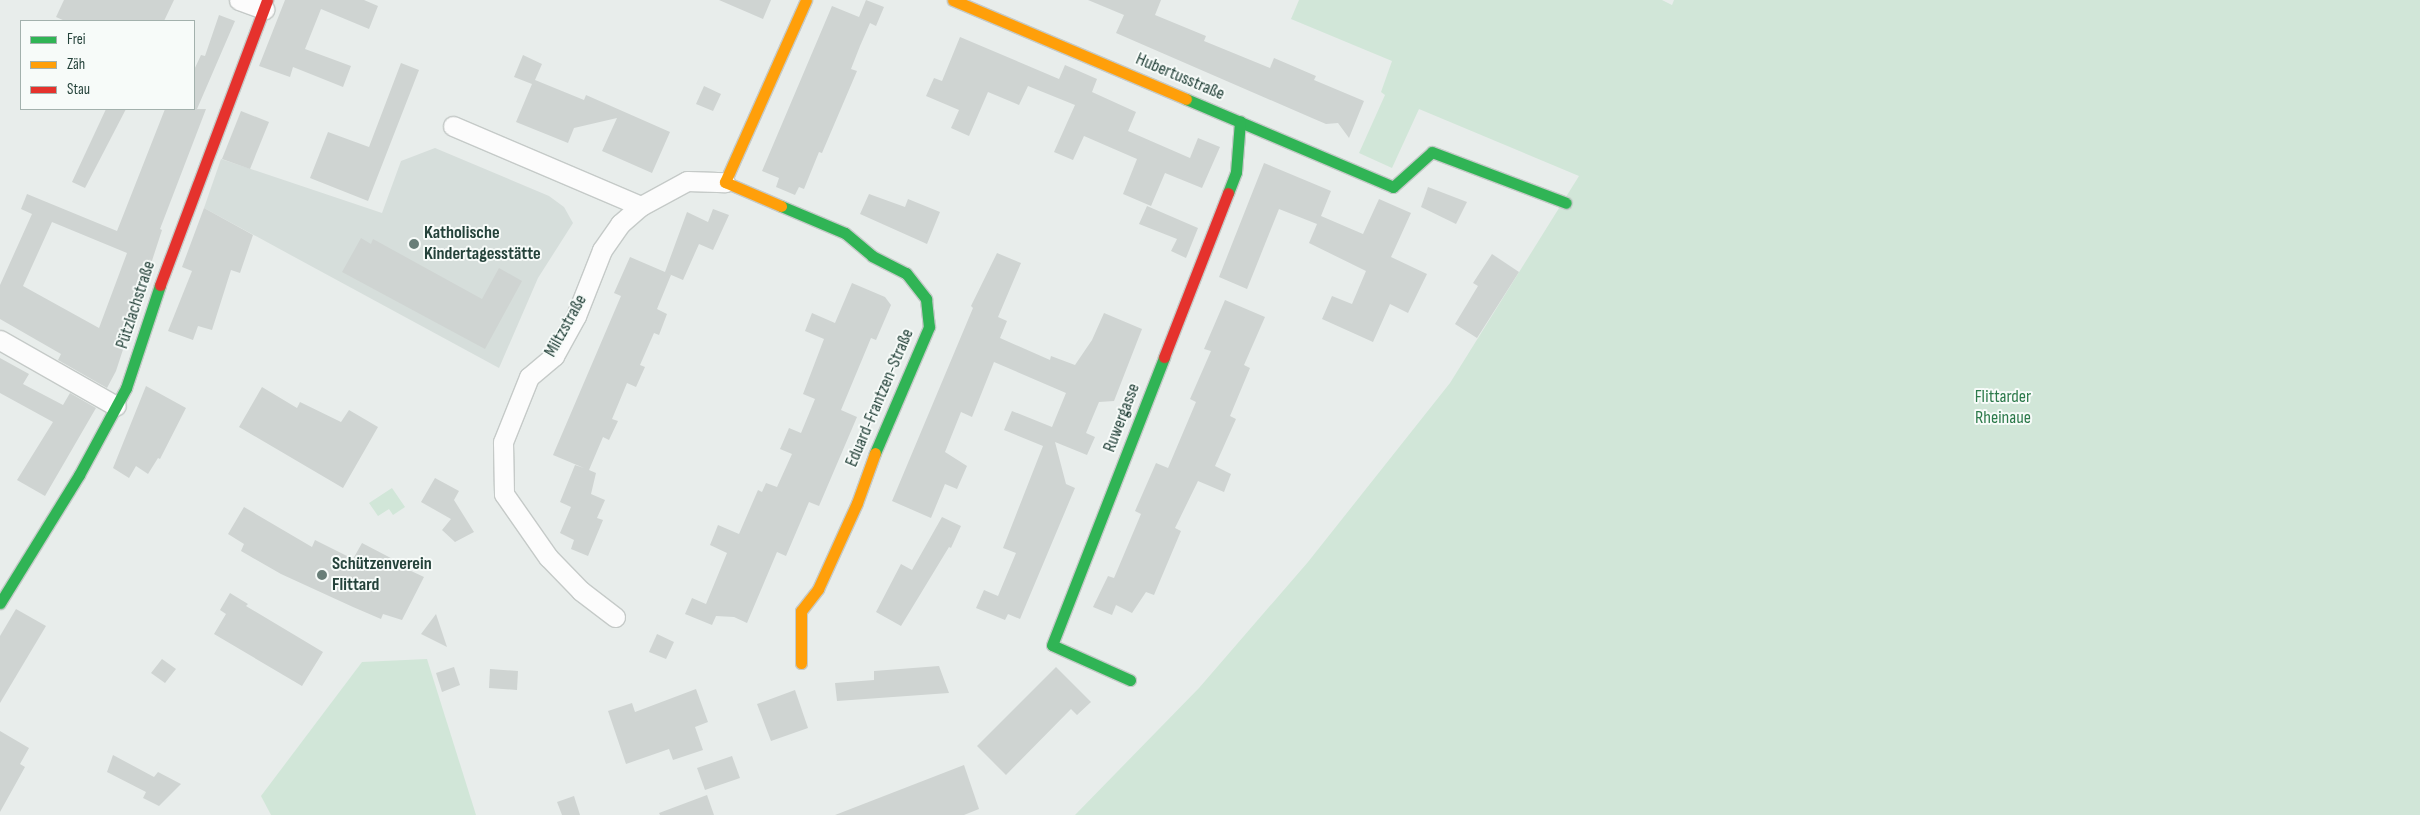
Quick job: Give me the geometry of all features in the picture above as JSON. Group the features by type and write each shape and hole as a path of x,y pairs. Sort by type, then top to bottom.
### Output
{"street":[{"path":"239,0 266,4"},
{"path":"724,182 806,0"},
{"name":"Hubertusstraße","path":"954,0 1392,187 1432,152 1566,203"},
{"name":"Pützlachstraße","path":"0,603 79,475 116,406 134,365 204,162 266,4"},
{"name":"Ruwergasse","path":"1130,680 1052,645 1236,172 1240,121"},
{"path":"453,126 641,206"},
{"name":"Miltzstraße","path":"616,617 581,591 548,557 504,494 503,442 529,377 554,356 576,316 602,250 620,224 641,206 687,182 724,182"},
{"name":"Eduard-Frantzen-Straße","path":"724,182 846,233 872,256 906,273 926,299 929,327 865,475 853,512 818,590 801,611 801,663"},
{"path":"0,340 116,406"}],"shaded area":[{"name":"Katholische Kindertagesstätte","path":"435,148 549,196 564,207 573,223 538,278 499,368 204,208 221,159 382,213 401,161"}],"green space":[{"name":"Flittarder Rheinaue","path":"1299,0 1662,0 1672,5 1674,0 2420,0 2420,815 1075,815 1199,688 1308,562 1450,383 1579,176 1419,109 1392,168 1359,153 1385,95 1381,92 1392,61 1291,19"},
{"path":"392,488 405,507 393,515 389,509 378,516 369,503"},
{"path":"427,659 476,815 271,815 261,796 362,662"}],"building":[{"path":"64,0 174,0 164,20 63,20 56,17"},
{"path":"285,0 364,0 378,6 369,29 321,9 305,49 351,66 343,87 293,67 290,77 259,66"},
{"path":"719,0 771,0 763,19"},
{"path":"866,0 884,7 876,26 870,23 860,46 851,69 857,71 822,153 819,152 804,189 799,187 795,195 776,187 779,178 762,171 832,6 859,17"},
{"path":"1088,0 1161,0 1155,15 1206,36 1204,41 1270,68 1274,58 1316,76 1314,80 1364,101 1349,138 1338,123 1326,124 1116,33 1124,15"},
{"path":"219,15 235,21 197,109 206,109 160,229 162,230 116,371 107,388 58,360 61,354 0,319 0,285 32,214 21,209 27,194 117,231 165,110 195,110 195,68 201,55 205,56","holes":["52,222 127,253 99,328 23,286"]},
{"path":"960,37 1059,79 1065,65 1097,79 1092,92 1136,112 1128,131 1190,158 1198,138 1220,147 1202,188 1165,173 1151,206 1123,194 1137,159 1084,136 1073,160 1054,152 1075,105 1028,86 1019,105 988,92 969,136 951,128 959,110 926,96 934,78 942,81"},
{"path":"523,55 542,64 535,80 584,100 586,95 670,132 652,173 602,151 617,118 574,128 568,143 516,122 532,84 514,77"},
{"path":"401,63 419,70 368,201 310,178 328,132 369,147"},
{"path":"704,86 721,94 713,111 696,104"},
{"path":"106,110 125,110 85,188 72,182"},
{"path":"241,111 269,122 250,169 222,159"},
{"path":"1264,163 1331,191 1321,216 1363,234 1379,199 1411,213 1391,257 1427,274 1408,313 1390,304 1373,342 1322,319 1332,296 1352,304 1366,271 1309,243 1317,224 1279,209 1247,289 1219,277"},
{"path":"1428,187 1467,202 1456,224 1421,207"},
{"path":"869,194 905,207 908,199 940,212 927,244 860,214"},
{"path":"1147,206 1198,228 1186,258 1171,251 1177,239 1139,224"},
{"path":"204,208 253,235 240,273 231,270 212,330 198,326 193,340 168,331 192,271 182,267"},
{"path":"713,209 729,215 713,250 699,244 683,280 669,274 671,275 657,309 667,314 659,335 654,333 640,365 645,367 636,387 627,383 612,419 618,421 609,440 603,437 589,470 596,473 591,494 605,500 597,518 603,520 588,556 571,549 574,540 560,533 571,507 560,502 575,465 584,468 553,455 621,296 614,293 630,257 665,272 687,212 708,222"},
{"path":"361,238 371,244 373,239 482,299 499,268 522,281 485,349 342,272"},
{"path":"997,253 1021,263 998,317 1007,321 1000,338 1050,360 1051,356 1075,365 1092,340 1104,313 1142,329 1114,401 1099,402 1086,433 1095,437 1087,455 1055,442 1066,484 1075,488 1020,619 1008,614 1005,620 976,608 984,590 998,596 1016,553 1003,548 1043,446 1004,430 1012,411 1052,427 1066,393 994,362 972,417 961,412 945,452 967,466 957,489 945,484 931,518 892,501 973,308 971,306"},
{"path":"1492,254 1519,272 1477,338 1455,324 1478,286 1473,283"},
{"path":"852,283 885,297 891,305 876,340 871,338 841,410 857,417 819,506 809,502 786,556 777,552 747,623 734,617 716,616 712,625 685,614 692,598 706,604 727,553 710,545 718,525 739,534 758,490 762,492 766,483 777,487 792,454 780,449 789,428 801,433 815,399 803,394 824,339 805,331 812,313 835,323"},
{"path":"1225,300 1265,317 1244,365 1250,368 1230,416 1236,419 1215,466 1231,474 1224,492 1198,481 1175,528 1181,531 1154,595 1146,592 1132,613 1116,605 1112,615 1093,607 1108,576 1114,578 1141,514 1135,511 1156,463 1168,468 1196,402 1190,399 1211,351 1204,349"},
{"path":"0,358 29,374 23,384 63,405 70,393 96,408 45,496 17,480 53,422 0,393"},
{"path":"146,386 186,408 160,459 158,458 148,474 136,466 129,478 113,468"},
{"path":"262,387 297,408 300,402 341,422 349,410 378,427 343,488 239,427"},
{"path":"435,478 459,491 454,500 474,532 455,542 442,530 451,519 421,502"},
{"path":"244,507 312,547 315,540 353,559 362,543 424,577 402,620 383,614 381,619 353,607 281,574 241,551 244,544 228,534"},
{"path":"942,517 961,526 951,548 949,547 901,626 876,612 901,564 912,570"},
{"path":"230,593 248,604 246,606 323,652 302,686 214,634 226,614 220,610"},
{"path":"16,609 46,626 0,703 0,636"},
{"path":"436,614 447,647 421,634"},
{"path":"657,634 674,642 666,659 649,652"},
{"path":"162,659 176,669 165,683 151,673"},
{"path":"939,666 949,693 837,701 835,683 874,680 874,671"},
{"path":"454,667 460,685 442,692 436,673"},
{"path":"1056,667 1091,702 1077,715 1071,709 1006,775 977,746"},
{"path":"490,669 518,671 517,690 489,688"},
{"path":"696,689 708,722 695,727 703,750 673,760 669,749 626,764 608,711 632,703 635,712"},
{"path":"795,690 808,728 771,741 757,704"},
{"path":"0,731 29,748 20,764 25,767 0,812"},
{"path":"113,755 154,777 158,772 181,784 159,806 143,798 146,792 107,772"},
{"path":"732,756 740,778 705,790 697,768"},
{"path":"964,765 979,809 964,815 835,815"},
{"path":"707,795 714,815 660,815 659,813"},
{"path":"574,796 580,815 562,815 557,802"}],"traffic: fast":[{"path":"1186,99 1393,187 1432,152 1566,203"},
{"path":"1228,193 1236,172 1240,121"},
{"path":"781,206 845,233 872,256 906,273 926,299 929,327 875,453"},
{"path":"0,603 79,475 126,388 160,285"},
{"path":"1130,680 1052,645 1164,357"}],"traffic: slow":[{"path":"781,206 725,182 806,0"},
{"path":"953,0 1186,99"},
{"path":"801,663 801,611 818,589 857,503 875,453"}],"traffic: jam":[{"path":"160,285 267,0"},
{"path":"1164,357 1228,193"}],"place":[{"name":"Katholische Kindertagesstätte","path":"414,244"},
{"name":"Schützenverein Flittard","path":"322,575"}]}
